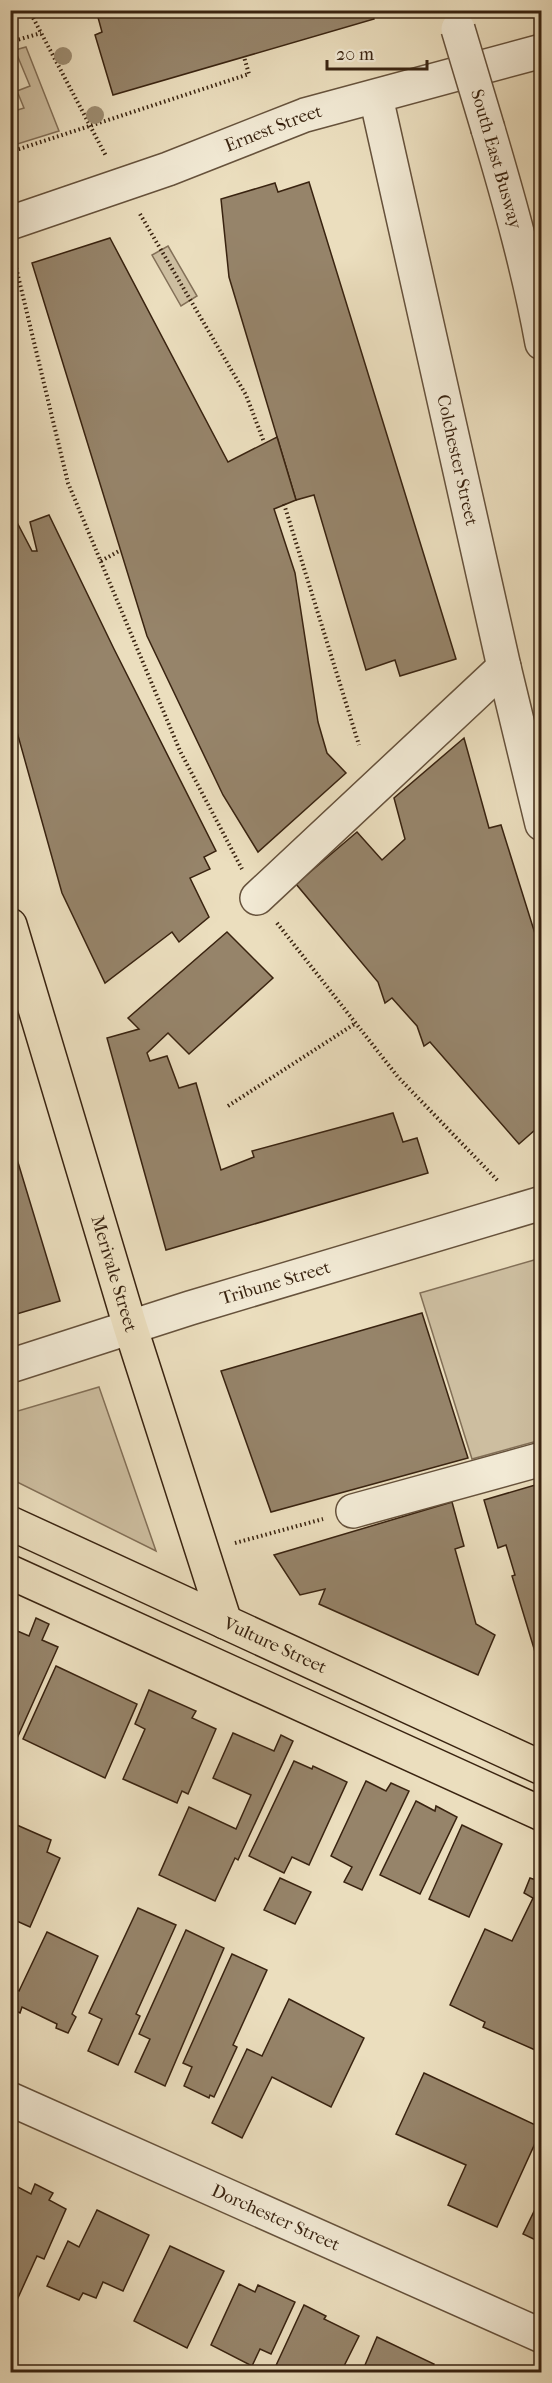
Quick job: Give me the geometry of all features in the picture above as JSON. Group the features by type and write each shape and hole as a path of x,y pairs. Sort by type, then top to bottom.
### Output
{"main road":[{"name":"Merivale Street","path":"10,925 130,1326 225,1622"},
{"name":"Vulture Street","path":"10,1523 542,1768"},
{"path":"10,1572 542,1814"}],"street":[{"name":"South East Busway","path":"455,20 507,192 542,343"},
{"name":"Ernest Street","path":"10,223 122,185 305,115 542,51"},
{"name":"Colchester Street","path":"376,97 504,667 542,824"},
{"path":"257,898 504,667"},
{"name":"Tribune Street","path":"10,1366 130,1326 532,1206"},
{"path":"339,1515 542,1458"},
{"name":"Dorchester Street","path":"10,2099 542,2336"}],"path":[{"path":"29,10 122,185 246,395 264,442"},
{"path":"10,42 41,33"},
{"path":"10,152 249,74 244,57"},
{"path":"10,245 68,483 180,751 257,898 398,1077 532,1206"},
{"path":"284,504 358,745"},
{"path":"100,561 119,551"},
{"path":"228,1106 356,1023"},
{"path":"235,1543 339,1515"}],"shaded area":[{"path":"26,47 59,131 11,146 11,112 24,108 17,91 30,86 15,50"},
{"path":"168,246 197,296 181,306 152,255"},
{"path":"541,1258 541,1440 472,1459 420,1293"},
{"path":"99,1387 156,1551 11,1479 11,1413"}],"building":[{"path":"96,10 372,10 374,19 113,95 95,35 102,32"},
{"path":"309,182 456,659 400,676 395,660 366,670 314,495 296,500 229,277 221,199 275,183 278,192"},
{"path":"110,238 228,462 277,437 296,500 274,509 295,573 318,722 327,753 346,773 258,852 223,795 147,636 32,263"},
{"path":"10,509 32,551 37,551 30,522 49,515 216,851 204,857 210,869 190,878 209,917 179,942 172,932 105,983 62,893 10,707"},
{"path":"464,738 489,828 501,825 542,956 542,1131 539,1133 535,1130 519,1144 430,1042 424,1046 417,1026 392,998 385,1003 378,982 296,884 357,832 382,860 405,839 394,798"},
{"path":"227,932 273,978 189,1054 168,1033 147,1053 150,1061 167,1056 179,1088 196,1083 221,1170 254,1157 252,1151 393,1113 403,1142 417,1138 428,1173 166,1250 107,1038 139,1029 128,1018"},
{"path":"10,1136 60,1301 10,1316"},
{"path":"422,1313 468,1458 271,1512 221,1371"},
{"path":"542,1483 542,1675 512,1576 515,1575 506,1545 498,1548 484,1500"},
{"path":"452,1502 464,1546 455,1549 476,1624 495,1635 478,1675 319,1604 325,1589 300,1595 274,1555"},
{"path":"36,1618 49,1624 42,1640 58,1647 10,1754 10,1639 15,1630 29,1636"},
{"path":"56,1666 137,1704 105,1778 23,1739"},
{"path":"149,1690 196,1711 192,1718 216,1729 188,1794 182,1791 177,1803 123,1779 145,1729 135,1724"},
{"path":"233,1733 274,1751 281,1735 293,1741 238,1860 235,1858 215,1901 159,1875 189,1807 236,1829 251,1795 213,1778"},
{"path":"294,1761 312,1769 313,1766 347,1782 309,1865 292,1857 284,1873 249,1856"},
{"path":"366,1781 386,1791 391,1783 409,1791 362,1890 344,1882 352,1867 331,1856"},
{"path":"416,1801 435,1811 436,1806 457,1817 420,1894 380,1875"},
{"path":"10,1822 51,1840 47,1852 60,1858 30,1927 10,1918"},
{"path":"462,1825 502,1844 469,1917 429,1899"},
{"path":"280,1878 311,1892 295,1924 264,1910"},
{"path":"530,1878 542,1882 542,2053 483,2027 485,2022 450,2005 485,1929 512,1941 533,1898 524,1893"},
{"path":"138,1908 176,1925 136,2014 140,2016 118,2065 88,2051 102,2019 89,2013"},
{"path":"186,1930 224,1948 165,2086 135,2072 150,2039 139,2034"},
{"path":"47,1932 98,1956 72,2014 76,2017 68,2033 56,2028 57,2024 22,2007 20,2013 10,2008 10,2002 16,1989 19,1991"},
{"path":"232,1954 267,1970 233,2045 237,2047 214,2097 210,2095 209,2098 184,2086 192,2067 183,2063"},
{"path":"289,1999 364,2038 331,2107 272,2077 242,2138 212,2123 247,2049 262,2056"},
{"path":"424,2073 542,2128 497,2227 448,2205 466,2165 396,2134"},
{"path":"35,2184 53,2193 49,2200 66,2209 44,2259 37,2256 17,2300 10,2297 10,2193 14,2185 31,2194"},
{"path":"542,2195 542,2243 523,2234"},
{"path":"97,2210 149,2235 123,2291 103,2282 96,2298 83,2293 79,2300 47,2286 68,2241 79,2247"},
{"path":"170,2246 224,2271 187,2348 134,2321"},
{"path":"239,2284 255,2292 258,2285 295,2302 271,2354 260,2349 252,2366 211,2345"},
{"path":"304,2305 326,2316 324,2319 359,2336 341,2372 273,2372"},
{"path":"377,2337 434,2364 430,2372 362,2372"}]}
